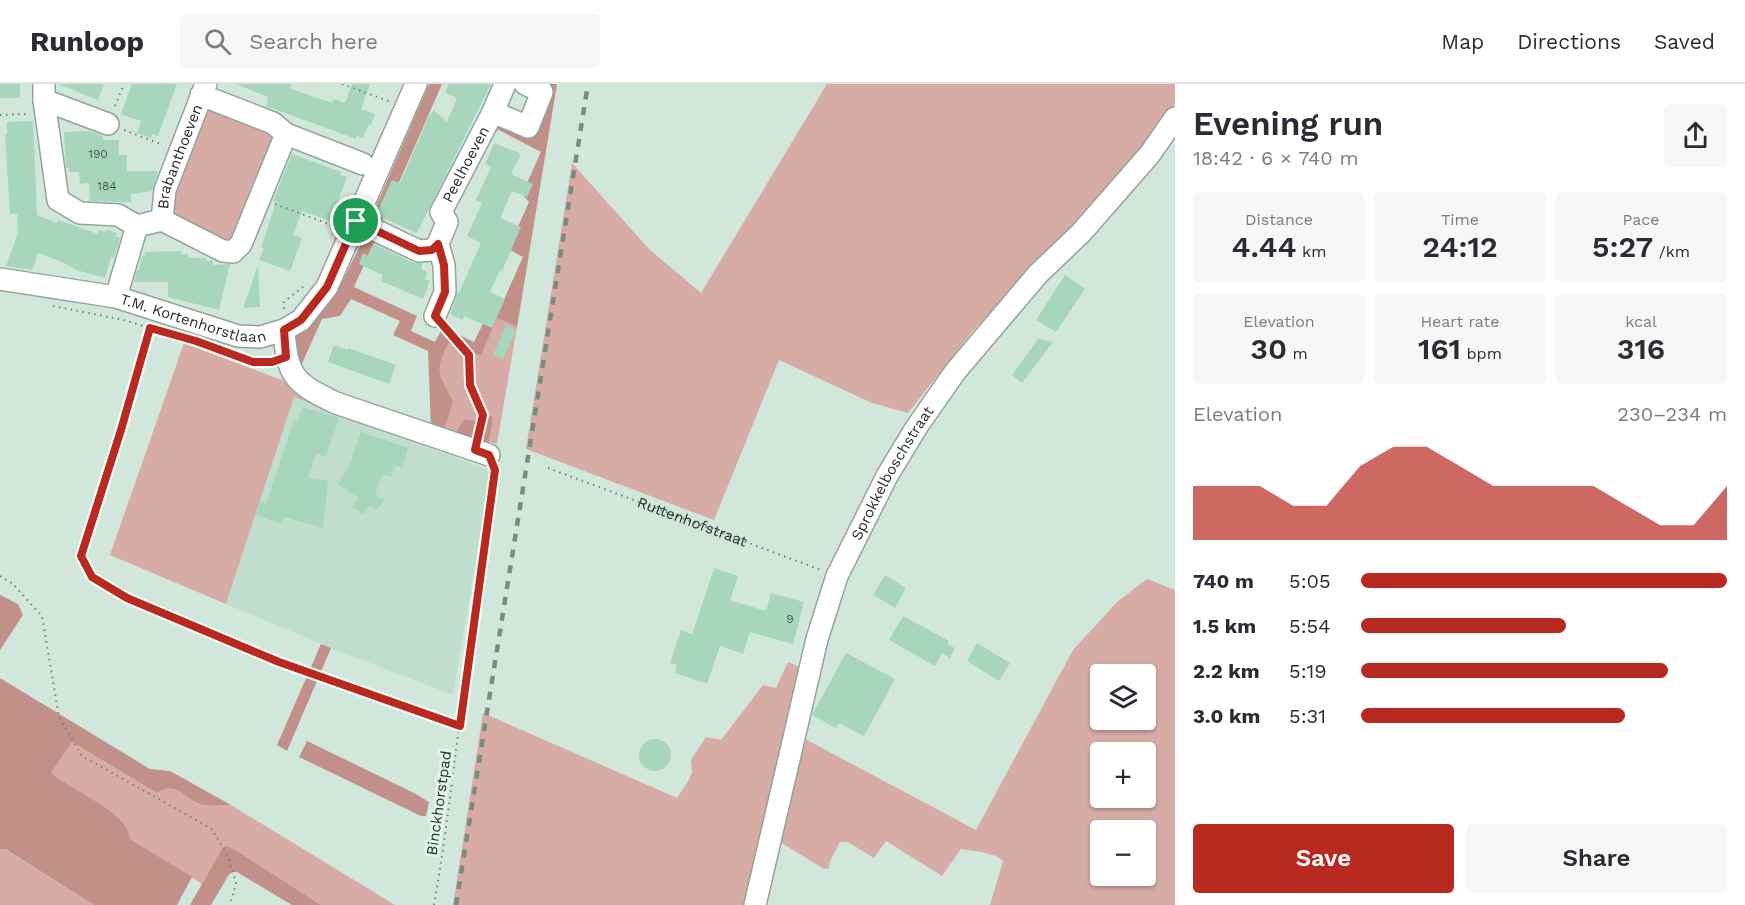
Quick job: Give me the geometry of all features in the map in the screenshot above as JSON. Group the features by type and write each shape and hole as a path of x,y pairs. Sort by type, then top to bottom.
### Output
{"street":[{"name":"T.M. Kortenhorstlaan","path":"0,279 116,297 238,336 260,338 284,330 301,320 327,287 347,224 416,84"},
{"name":"Peelhoeven","path":"435,316 445,292 444,265 438,244 447,222 441,212 505,84"},
{"path":"493,112 528,127 542,92 525,84"},
{"name":"Brabanthoeven","path":"162,220 165,190 204,90 273,123 286,134 363,164"},
{"path":"108,124 45,99 57,200 80,213 118,215 138,226 116,297"},
{"name":"Sprokkelboschstraat","path":"755,905 817,639 837,576 893,466 954,372 1038,274 1081,233 1150,154 1175,118"},
{"name":"Brabanthoeven","path":"138,226 162,220 223,251 233,252 242,244 286,134"},
{"path":"347,224 419,251 432,250 438,244"},
{"path":"284,330 286,357 291,372 312,392 336,403 482,453"}],"path":[{"path":"124,84 108,124 179,151"},
{"path":"342,84 390,102"},
{"path":"0,115 45,99"},
{"path":"260,199 347,224"},
{"name":"T.M. Kortenhorstlaan","path":"44,305 124,320 150,328 81,556 92,577 127,598 279,662 460,726"},
{"path":"435,316 469,355 470,385 483,415 482,453"},
{"name":"T.M. Kortenhorstlaan","path":"215,348 253,362 272,362 286,357"},
{"name":"Binckhorstpad","path":"434,905 446,840 495,470 482,453"},
{"name":"Ruttenhofstraat","path":"548,468 837,576"},
{"path":"0,576 12,583 42,616 59,717 82,756 212,829 229,859 236,883 230,905"}],"shaded area":[{"path":"429,84 442,84 382,221 372,216"},
{"path":"541,84 557,84 517,327 497,318 481,356 449,343 441,361 440,373 453,402 443,432 431,428 428,351 393,335 400,321 351,299 340,316 322,319 300,368 293,336 327,304 340,286 366,234 378,234 354,287 417,316 411,331 435,342 443,327 474,342 494,301 502,304 523,257 508,249 529,202 522,194 541,152 495,128 498,121 531,137 552,89"},
{"path":"827,84 1175,84 1175,104 1133,160 972,332 908,413 872,403 779,360 714,520 526,449 572,163 649,249 701,293"},
{"path":"204,105 285,135 238,247 180,221 175,212 173,193"},
{"path":"497,318 517,327 497,444 489,442 493,419 480,421 464,419 455,435 443,432 438,371 440,361 449,343 481,356"},
{"path":"184,343 366,412 362,423 294,397 226,604 110,555"},
{"path":"294,397 491,471 453,695 226,604"},
{"path":"491,416 493,418 489,442 455,435 464,419 480,421"},
{"path":"1147,579 1175,590 1175,905 990,905 1003,861 996,856 961,849 942,876 886,841 874,858 848,842 840,842 830,861 829,868 824,869 780,842 805,739 976,830 1073,650 1117,602"},
{"path":"0,595 18,604 23,615 0,650"},
{"path":"321,644 331,648 287,751 277,745"},
{"path":"788,662 804,669 746,905 453,905 483,713 677,798 692,772 691,760 706,737 721,740 763,685 776,688"},
{"path":"0,678 150,769 170,771 231,805 201,804 175,789 157,793 72,742 51,773 110,811 127,829 130,839 192,877 177,905 94,905 5,849 0,849"},
{"path":"307,741 429,802 426,816 421,816 299,757"},
{"path":"72,742 157,793 176,789 201,804 231,805 395,905 321,905 227,846 223,847 202,884 130,839 116,816 50,774"},
{"path":"227,846 321,905 292,905 237,872 232,872 211,905 190,905 223,847"},
{"path":"0,849 4,849 94,905 0,905"}],"building":[{"path":"0,84 20,84 20,98 0,98"},
{"path":"58,84 104,84 98,100"},
{"path":"132,84 177,84 158,136 152,134 151,138 137,133 141,121 121,114"},
{"path":"236,84 292,84 290,88 314,97 332,103 334,99 345,103 352,84 370,84 361,109 375,114 363,138 357,136 356,139 266,106 268,97"},
{"path":"449,84 491,84 417,233 376,215 392,180 400,183 429,116 434,110 447,122 457,98 445,93"},
{"path":"33,121 37,215 98,234 99,230 105,232 106,229 117,233 116,236 120,238 105,278 76,270 38,253 32,270 6,266 18,233 17,214 10,214 5,135 7,134 7,122"},
{"path":"90,131 103,136 103,140 119,140 119,155 127,155 127,171 158,171 152,191 131,194 131,202 90,201 89,183 80,184 79,172 69,172 69,168 66,168 64,132"},
{"path":"494,143 521,154 511,174 533,184 527,197 512,191 500,218 521,227 490,292 505,299 492,328 464,316 462,320 450,314 481,243 467,236 482,203 476,200 491,167 485,164"},
{"path":"292,154 341,172 340,175 347,177 330,221 302,211 293,235 302,238 290,271 259,260 276,202 273,201"},
{"path":"374,244 414,263 423,263 421,269 427,272 425,279 430,281 423,299 381,281 383,275 359,264 363,253 369,256"},
{"path":"181,251 181,254 188,254 188,258 213,260 213,265 230,264 219,310 168,297 168,282 134,282 145,252"},
{"path":"258,265 260,307 243,308"},
{"path":"1065,275 1085,289 1056,332 1036,320"},
{"path":"506,325 516,330 503,359 493,355"},
{"path":"1038,339 1053,342 1022,383 1012,375"},
{"path":"334,345 396,365 389,384 328,362"},
{"path":"302,407 339,418 326,457 316,454 308,478 328,481 323,528 284,517 282,523 278,523 256,515 260,502 266,504 294,420 298,421"},
{"path":"361,432 408,448 402,468 395,466 391,477 382,474 375,495 384,500 377,510 370,505 363,514 352,507 359,498 338,484 349,466"},
{"path":"714,568 738,576 730,600 766,611 771,593 804,602 793,644 750,632 743,654 720,646 707,684 675,673 677,665 670,663 681,630 692,634"},
{"path":"885,575 906,588 895,608 873,595"},
{"path":"903,616 949,641 947,644 955,648 950,658 942,653 935,666 889,640"},
{"path":"977,643 1010,663 999,681 967,661"},
{"path":"846,653 895,679 864,736 839,723 836,728 812,715"},
{"path":"655,739 666,744 671,755 666,766 655,771 644,766 639,755 644,744"}],"railway":[{"path":"456,905 588,84"}],"route":[{"path":"356,221 419,251 432,250 438,244 444,265 445,292 435,316 469,355 470,385 483,415 475,450 489,455 495,470 460,726 279,662 127,598 92,577 81,556 150,328 196,341 253,362 272,362 286,357 284,330 301,320 327,287 356,221"}]}
